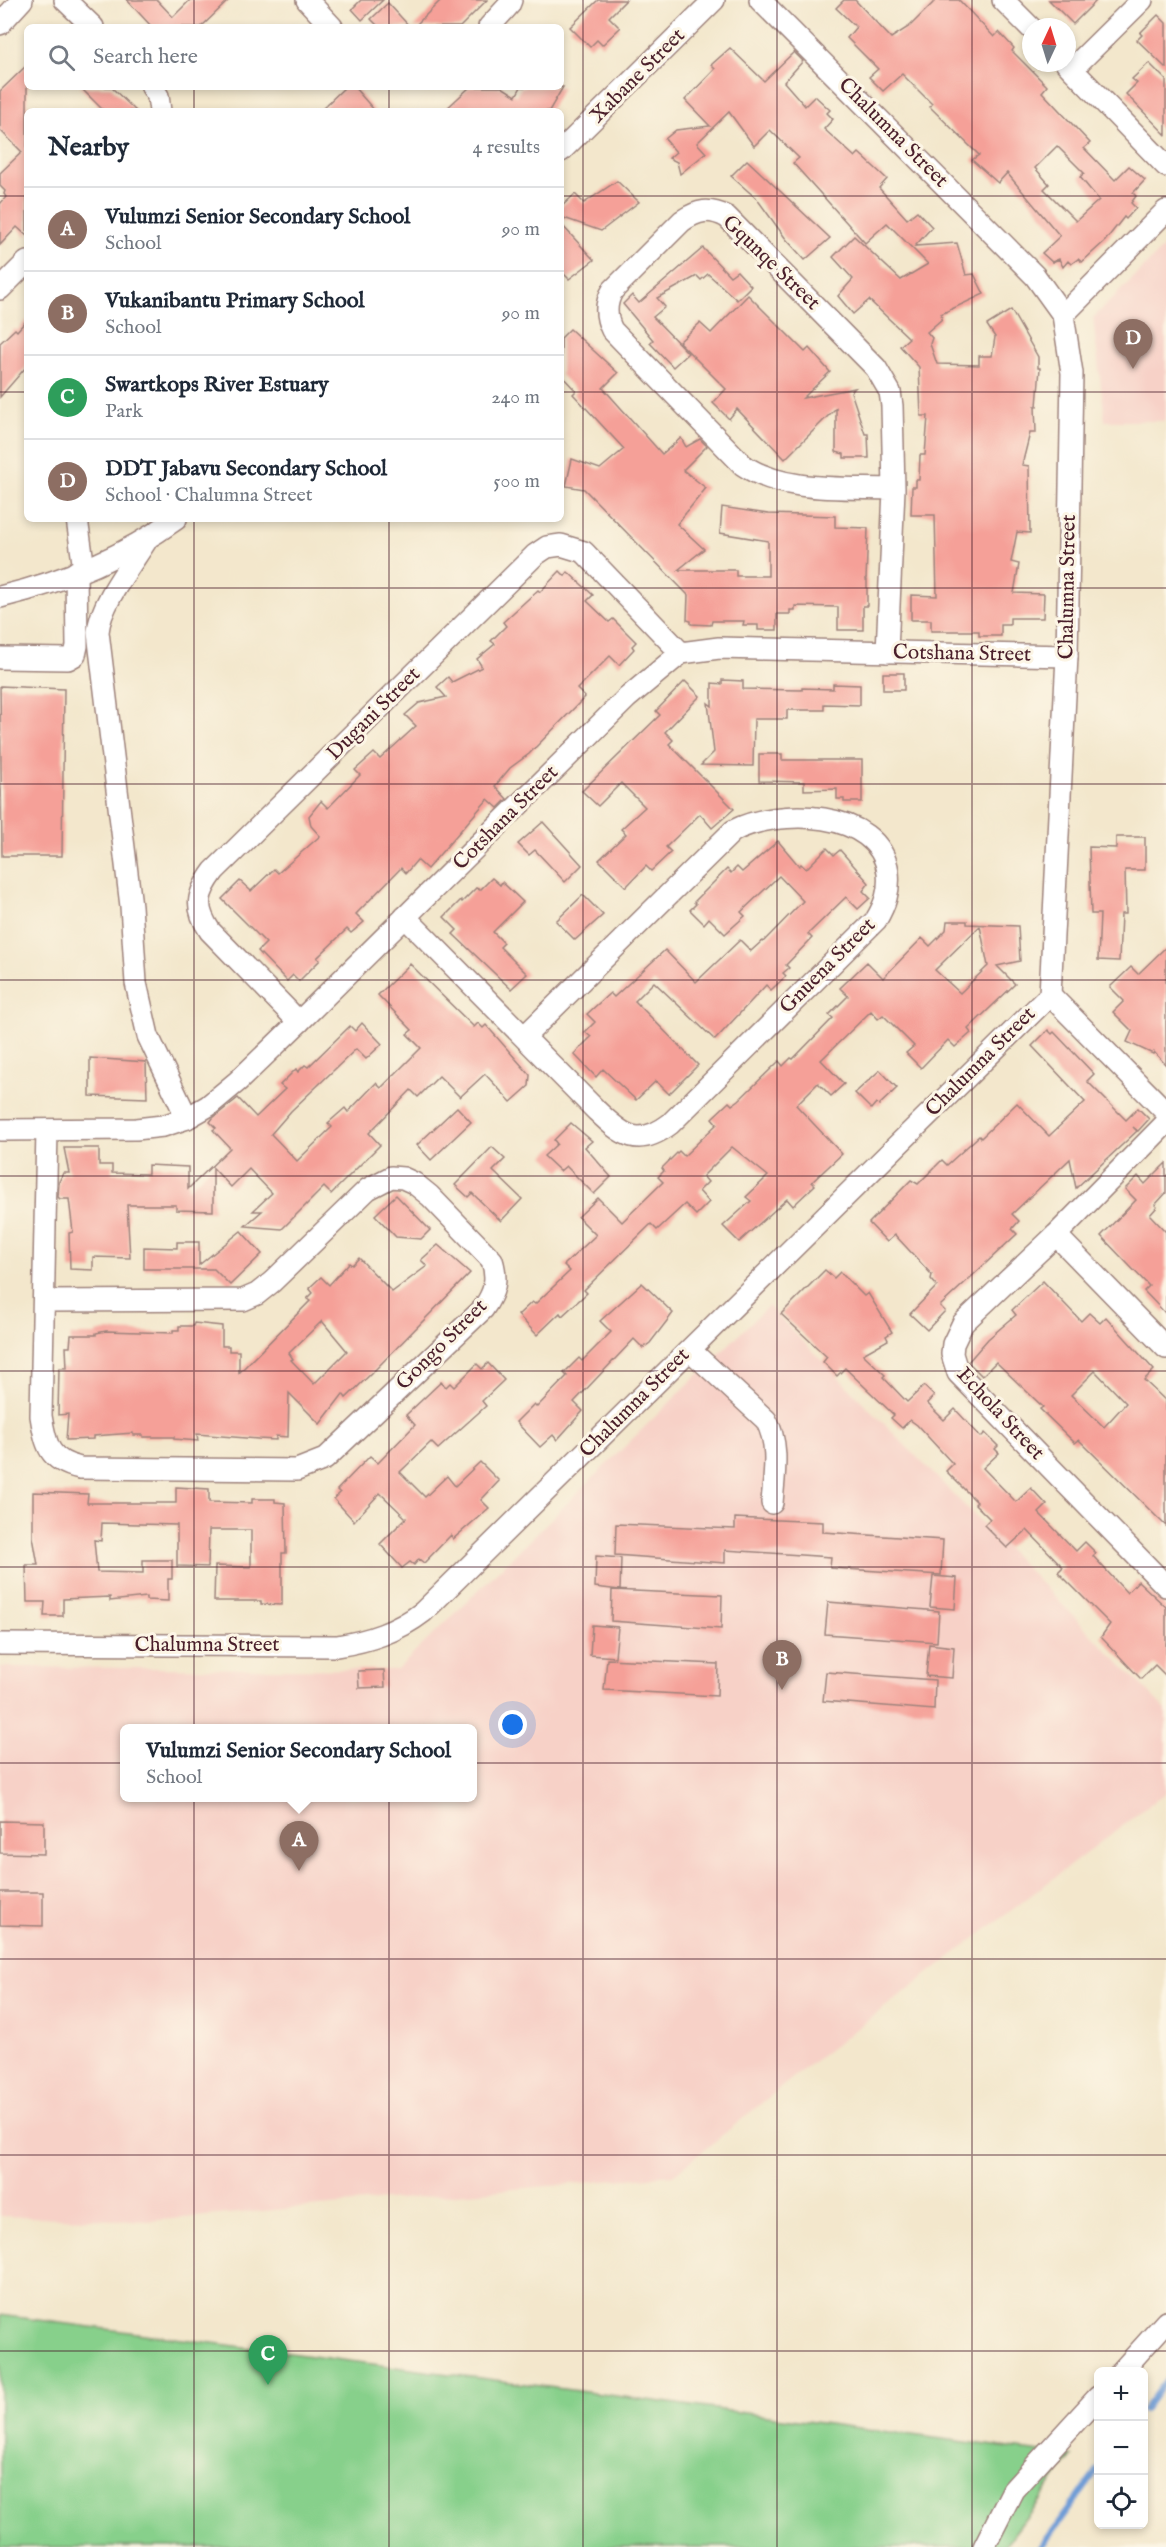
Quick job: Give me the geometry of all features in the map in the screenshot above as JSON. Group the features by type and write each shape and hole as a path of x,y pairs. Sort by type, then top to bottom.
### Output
{"street":[{"path":"0,24 22,0"},
{"path":"65,0 90,24"},
{"path":"307,0 329,24"},
{"path":"492,24 511,0"},
{"name":"Xabane Street","path":"564,148 714,0"},
{"name":"Chalumna Street","path":"0,1644 337,1646 371,1639 408,1624 423,1612 1050,995 1067,656 1072,373 1063,315 1035,276 760,0"},
{"path":"1003,0 1022,19"},
{"path":"1076,60 1142,0"},
{"path":"1075,72 1166,166"},
{"path":"154,90 158,96 160,108"},
{"name":"Gqunqe Street","path":"887,652 894,489 892,406 890,392 884,378 867,357 727,217 705,210 693,213 682,221 608,298 607,321 612,330 743,465 769,480 788,484 894,489"},
{"path":"1063,315 1166,212"},
{"path":"0,288 24,265"},
{"path":"0,658 68,659 75,655 80,571 77,522"},
{"path":"0,597 22,592 80,571 146,541 172,522"},
{"path":"146,541 102,613 98,632 131,906 136,982 148,1036 187,1118"},
{"name":"Dugani Street","path":"299,1022 210,931 202,918 200,895 206,882 214,871 527,563 547,547 561,545 584,552 681,653"},
{"name":"Cotshana Street","path":"0,1130 136,1129 163,1126 187,1118 208,1106 238,1081 299,1022 627,698 681,653 719,648 1067,656"},
{"name":"Gnuena Street","path":"405,917 524,1037 616,1129 628,1136 651,1137 670,1124 876,920 884,906 888,891 886,861 880,847 870,836 834,820 764,819 748,823 733,831 524,1037"},
{"path":"1050,995 1166,1112"},
{"name":"Echola Street","path":"1166,1123 1056,1235 963,1323 953,1344 954,1365 958,1373 1166,1586"},
{"name":"Gongo Street","path":"44,1301 243,1300 257,1294 273,1282 368,1189 381,1180 391,1177 403,1178 414,1183 430,1196 492,1260 496,1273 492,1295 483,1309 325,1459 297,1470 81,1468 57,1460 44,1436 41,1416 47,1130"},
{"path":"1056,1235 1166,1348"},
{"path":"690,1350 758,1412 771,1428 775,1458 772,1503"},
{"path":"1126,2367 1166,2322"},
{"path":"984,2547 1013,2490 1094,2401"}],"shaded area":[{"path":"1166,245 1166,421 1105,421 1093,318"},
{"path":"768,1306 1166,1710 1166,1792 800,2072 673,2175 149,2221 0,2216 0,1667 397,1670"}],"green space":[{"path":"0,2315 1072,2456 1004,2547 0,2547"}],"building":[{"path":"127,0 157,0 173,17 190,0 229,0 204,24 149,24"},
{"path":"361,0 383,0 362,20 352,9"},
{"path":"441,0 487,0 463,24 417,24"},
{"path":"598,0 626,0 609,17 620,28 602,45 597,40 590,47 570,27"},
{"path":"844,0 855,0 891,38 910,26 936,0 959,0 994,37 999,32 1014,48 1012,51 1022,61 1022,72 1033,72 1047,86 1042,92 1090,143 1084,148 1115,180 1129,166 1145,180 1133,193 1136,196 1131,203 1136,208 1126,219 1124,217 1105,241 1082,262 1078,259 1071,264 1068,261 1063,267 1059,259 1052,262 1042,253 1060,236 1007,173 998,183 972,160 979,155 930,107 932,104 902,74 883,91 869,77 878,69 847,38 856,27 836,8","holes":["1057,146 1084,173 1080,177 1099,200 1076,221 1044,189 1049,184 1035,168"]},
{"path":"1049,0 1097,0 1076,21 1076,18 1067,18"},
{"path":"388,3 407,24 376,24 371,19"},
{"path":"1158,15 1166,23 1166,68 1137,40 1142,35 1140,33"},
{"path":"730,48 764,81 794,52 803,61 784,82 805,106 815,96 830,110 827,113 833,119 824,129 855,157 859,153 887,179 879,188 907,219 917,211 932,227 915,246 957,243 966,275 974,274 984,294 941,314 942,319 927,332 932,338 930,344 937,364 979,365 979,356 992,356 995,337 987,325 1011,310 1038,357 1038,368 1040,368 1037,406 1035,406 1036,433 1030,433 1022,465 1029,466 1030,533 1017,532 1011,562 1019,564 1014,593 1044,594 1043,618 1010,618 1010,625 1001,625 1001,636 979,636 979,631 931,631 931,620 911,620 911,595 937,596 935,515 911,515 912,487 916,487 916,480 919,480 920,455 925,455 928,416 921,416 919,367 900,346 909,338 869,300 853,314 838,296 853,279 833,257 854,236 901,280 928,264 887,223 865,243 793,163 799,158 770,130 754,146 729,112 697,143 706,153 680,174 677,162 669,158 676,152 665,139 676,130 710,126 685,100 715,69 711,65"},
{"path":"1149,63 1166,80 1166,135 1126,94 1137,83 1132,79"},
{"path":"24,68 27,108 24,108 24,233 17,227 0,245 0,204 6,197 5,191 0,186 0,173 22,152 0,130 0,91"},
{"path":"83,90 114,90 133,108 101,108"},
{"path":"342,90 357,90 372,108 323,108"},
{"path":"467,90 507,90 516,96 519,90 561,90 551,108 447,108"},
{"path":"747,160 830,238 805,260 786,239 757,199 731,176"},
{"path":"617,181 639,202 601,231 564,218 564,204 575,194 584,203"},
{"path":"564,227 594,260 569,279 564,274"},
{"path":"703,248 730,276 737,271 751,286 737,300 708,274 701,280 697,276 657,298 665,307 653,317 688,353 673,367 650,343 653,340 623,304 632,295 639,303"},
{"path":"748,295 805,352 809,348 830,372 803,398 855,388 851,392 865,434 868,434 869,458 844,458 844,454 836,452 836,408 785,459 737,409 729,419 713,403 726,389 679,342 700,323 711,333"},
{"path":"24,323 24,369 0,397 0,343 15,329 17,331"},
{"path":"570,329 618,373 603,388 662,454 681,438 686,447 700,439 707,446 683,470 706,488 677,524 704,549 678,570 736,570 736,576 768,576 768,541 720,533 722,507 768,514 835,516 835,527 868,528 867,606 863,606 863,630 838,630 838,607 795,606 795,610 790,610 790,614 777,614 777,630 758,630 758,625 743,625 744,621 712,621 711,625 691,624 691,621 687,620 688,595 584,489 566,486 572,459 600,469 624,449 573,394 576,391 564,378 564,335"},
{"path":"560,571 565,576 568,572 593,595 587,601 609,622 613,619 636,642 632,646 634,649 619,665 610,656 577,689 585,697 529,754 510,768 495,786 507,799 498,808 488,799 427,869 417,860 406,873 401,868 356,914 364,922 351,933 347,929 317,958 320,960 299,981 293,975 287,981 258,951 266,943 222,899 240,881 251,891 274,869 278,873 320,836 311,826 309,816 321,801 328,808 360,775 355,770 374,753 380,759 416,726 405,715 419,703 446,697 437,687 448,677 452,682 482,667 477,659 495,644 491,641 506,626 503,622 538,590 540,592"},
{"path":"883,673 904,673 904,690 883,690"},
{"path":"722,680 743,681 743,689 833,689 833,684 860,685 860,705 824,704 824,710 787,710 787,719 754,719 753,766 701,765 714,752 708,703 712,706 712,683 722,684"},
{"path":"685,681 700,696 665,732 673,740 669,744 734,809 712,828 700,814 666,847 671,852 651,871 646,866 626,887 599,860 626,834 621,829 645,807 621,783 598,806 582,791 660,715 656,711"},
{"path":"0,686 64,689 62,856 2,856"},
{"path":"759,754 782,754 782,760 862,760 862,802 844,802 844,799 837,799 837,789 804,790 804,782 759,781"},
{"path":"543,822 582,865 565,882 535,850 529,855 518,844"},
{"path":"1116,837 1145,837 1145,870 1125,870 1126,914 1121,914 1119,961 1098,960 1100,914 1091,914 1089,847 1116,848"},
{"path":"778,841 799,866 801,864 806,869 827,848 834,855 840,850 869,883 863,891 870,898 858,909 846,897 808,934 812,938 786,965 789,968 783,973 786,976 771,990 766,985 715,1040 654,982 635,1001 698,1065 669,1094 656,1081 636,1100 603,1069 596,1077 574,1054 591,1037 585,1032 595,1022 587,1014 610,993 614,997 665,950 696,982 740,940 751,951 763,942 803,901 779,876 741,912 745,916 725,934 709,918 704,924 690,910 696,904 694,902 727,869 731,873 737,867 742,872"},
{"path":"492,878 500,885 502,882 523,902 493,932 504,943 500,947 527,974 511,989 453,934 457,930 444,917 461,900 462,902 476,888 480,890"},
{"path":"583,895 603,915 575,940 556,921"},
{"path":"947,921 1018,926 1020,961 997,966 1015,984 968,1029 971,1033 955,1047 948,1040 921,1068 906,1053 914,1046 883,1015 878,1019 871,1011 821,1060 844,1084 831,1096 818,1083 796,1105 842,1154 812,1182 815,1185 793,1206 787,1199 739,1242 723,1226 751,1201 746,1197 768,1176 732,1147 703,1176 708,1182 699,1191 709,1202 696,1215 685,1204 657,1230 651,1224 584,1290 587,1293 562,1316 560,1313 537,1335 518,1315 532,1302 535,1304 570,1271 564,1265 596,1235 578,1217 598,1198 622,1222 663,1182 658,1177 664,1171 662,1168 679,1151 684,1156 717,1124 712,1118 729,1102 732,1105 739,1100 779,1061 783,1066 791,1058 793,1059 833,1018 829,1015 848,996 840,988 867,962 883,978 922,938 930,946 946,930","holes":["980,926 988,966 960,993 935,970"]},
{"path":"1166,947 1166,1065 1154,1052 1153,1054 1127,1042 1132,1031 1113,1012 1124,1001 1110,987 1131,967 1138,974"},
{"path":"410,964 474,1027 478,1023 483,1028 486,1025 530,1075 529,1086 511,1102 485,1074 460,1097 439,1076 418,1097 411,1090 369,1133 380,1145 331,1194 324,1187 282,1229 245,1226 262,1211 253,1211 272,1193 249,1169 231,1187 213,1168 213,1211 176,1210 176,1205 127,1205 130,1258 93,1257 93,1270 70,1269 69,1233 73,1232 69,1199 58,1197 59,1182 63,1173 69,1173 64,1148 99,1148 99,1165 112,1165 112,1173 148,1174 148,1165 188,1167 188,1189 230,1148 213,1130 216,1128 210,1122 213,1118 238,1098 256,1117 285,1089 280,1085 296,1069 298,1072 305,1065 308,1067 350,1026 355,1031 362,1023 382,1044 366,1059 356,1049 291,1111 271,1134 297,1161 332,1127 328,1123 345,1108 348,1112 376,1083 381,1088 421,1048 407,1034 412,1030 378,995"},
{"path":"1048,1030 1052,1034 1054,1032 1094,1074 1087,1081 1126,1120 1138,1108 1149,1119 1138,1131 1133,1127 1137,1131 1076,1188 1070,1159 1012,1214 1019,1221 1012,1229 1017,1234 940,1306 945,1311 927,1330 910,1314 937,1286 931,1279 932,1275 895,1235 887,1242 869,1223 911,1180 918,1184 942,1160 947,1165 979,1136 981,1138 1017,1103 1049,1136 1085,1102 1032,1046"},
{"path":"90,1058 146,1062 147,1098 90,1096"},
{"path":"880,1070 897,1088 879,1105 876,1103 871,1109 855,1093"},
{"path":"457,1107 471,1122 431,1160 417,1145"},
{"path":"571,1123 592,1141 585,1147 611,1177 594,1194 566,1166 560,1171 544,1156 557,1144 554,1140"},
{"path":"492,1147 505,1159 493,1171 522,1199 501,1221 472,1193 468,1197 455,1185"},
{"path":"1166,1163 1166,1193 1155,1205 1157,1207 1150,1215 1166,1232 1166,1314 1144,1291 1149,1286 1101,1236 1136,1200 1125,1189 1138,1176 1145,1184"},
{"path":"396,1195 430,1230 421,1239 396,1237 375,1215"},
{"path":"241,1231 262,1254 230,1285 214,1269 144,1269 144,1247 177,1248 177,1242 199,1242 199,1265"},
{"path":"438,1245 470,1273 346,1398 343,1394 320,1424 289,1393 288,1437 276,1436 276,1440 197,1434 198,1441 174,1439 174,1437 143,1437 143,1435 133,1435 133,1433 93,1436 93,1439 66,1440 68,1414 58,1415 59,1368 67,1368 66,1347 70,1347 71,1335 96,1335 96,1333 106,1331 173,1333 173,1330 179,1330 179,1326 193,1326 194,1323 222,1326 222,1346 229,1346 229,1351 239,1351 239,1373 310,1301 307,1299 313,1293 309,1288 321,1277 329,1285 349,1263 352,1265 359,1258 392,1292 427,1266 421,1260","holes":["322,1321 347,1351 314,1384 291,1360 293,1359 289,1353"]},
{"path":"825,1270 834,1278 840,1272 864,1296 868,1293 892,1332 886,1336 888,1340 863,1354 885,1375 883,1377 907,1402 924,1386 934,1396 927,1403 944,1420 955,1409 981,1437 985,1433 998,1446 995,1449 999,1453 983,1468 1016,1502 1031,1488 1047,1505 1039,1513 1076,1551 1085,1542 1096,1553 1093,1556 1127,1593 1138,1581 1166,1607 1166,1676 1155,1665 1141,1679 1101,1637 1110,1624 1058,1572 1063,1567 1027,1530 1007,1548 984,1525 990,1519 975,1504 977,1502 946,1471 953,1464 917,1425 910,1420 902,1428 891,1418 894,1415 845,1368 837,1376 823,1362 827,1357 781,1314"},
{"path":"1043,1281 1081,1321 1089,1313 1100,1323 1106,1317 1154,1370 1144,1380 1166,1401 1166,1526 1079,1440 1075,1443 1040,1409 1043,1407 996,1362 982,1376 968,1362 988,1339 1016,1315 1012,1310","holes":["1095,1371 1126,1403 1104,1427 1071,1395"]},
{"path":"642,1283 673,1313 650,1343 643,1348 634,1339 574,1402 583,1411 557,1440 553,1435 540,1447 516,1422 534,1404 537,1407 567,1376 564,1373 579,1358 582,1361 611,1332 600,1321"},
{"path":"488,1363 504,1380 482,1401 486,1406 438,1449 431,1442 400,1472 425,1497 447,1476 455,1486 480,1462 499,1481 481,1500 489,1508 453,1539 451,1535 424,1563 419,1559 414,1565 410,1562 402,1568 380,1544 406,1518 380,1493 354,1521 334,1499 340,1493 337,1490 370,1456 378,1463 415,1425 406,1415 441,1382 446,1387 450,1383 454,1387 477,1364 482,1369"},
{"path":"176,1487 209,1489 209,1502 252,1503 252,1499 275,1499 275,1502 285,1503 286,1553 282,1553 282,1605 261,1604 261,1601 214,1601 215,1566 251,1567 251,1530 209,1530 208,1567 177,1566 177,1525 102,1523 101,1541 94,1540 97,1572 143,1573 143,1560 172,1560 172,1579 168,1579 168,1601 146,1600 146,1597 110,1601 110,1597 63,1599 63,1616 44,1616 45,1602 27,1602 26,1565 38,1565 33,1537 33,1492 88,1494 87,1503 176,1503"},
{"path":"735,1518 823,1522 823,1532 943,1540 941,1575 830,1568 831,1557 725,1550 725,1563 615,1555 616,1524 735,1529"},
{"path":"596,1556 621,1558 620,1590 595,1587"},
{"path":"933,1576 957,1578 955,1609 930,1607"},
{"path":"612,1590 722,1595 721,1629 611,1621"},
{"path":"828,1602 939,1611 937,1642 825,1634"},
{"path":"592,1625 618,1627 615,1657 590,1655"},
{"path":"929,1644 954,1647 952,1678 926,1676"},
{"path":"607,1659 718,1664 717,1696 604,1690"},
{"path":"384,1670 385,1687 359,1688 358,1671"},
{"path":"826,1672 935,1680 934,1710 823,1701"},
{"path":"0,1821 44,1822 44,1854 0,1853"},
{"path":"0,1892 43,1892 43,1926 0,1925"}],"waterway":[{"path":"1148,2405 1166,2380"},
{"path":"1041,2547 1094,2475"}],"place":[{"name":"DDT Jabavu Secondary School","path":"1133,369"},
{"name":"Vukanibantu Primary School","path":"782,1690"},
{"name":"Vulumzi Senior Secondary School","path":"299,1871"},
{"name":"Swartkops River Estuary","path":"268,2385"}]}
